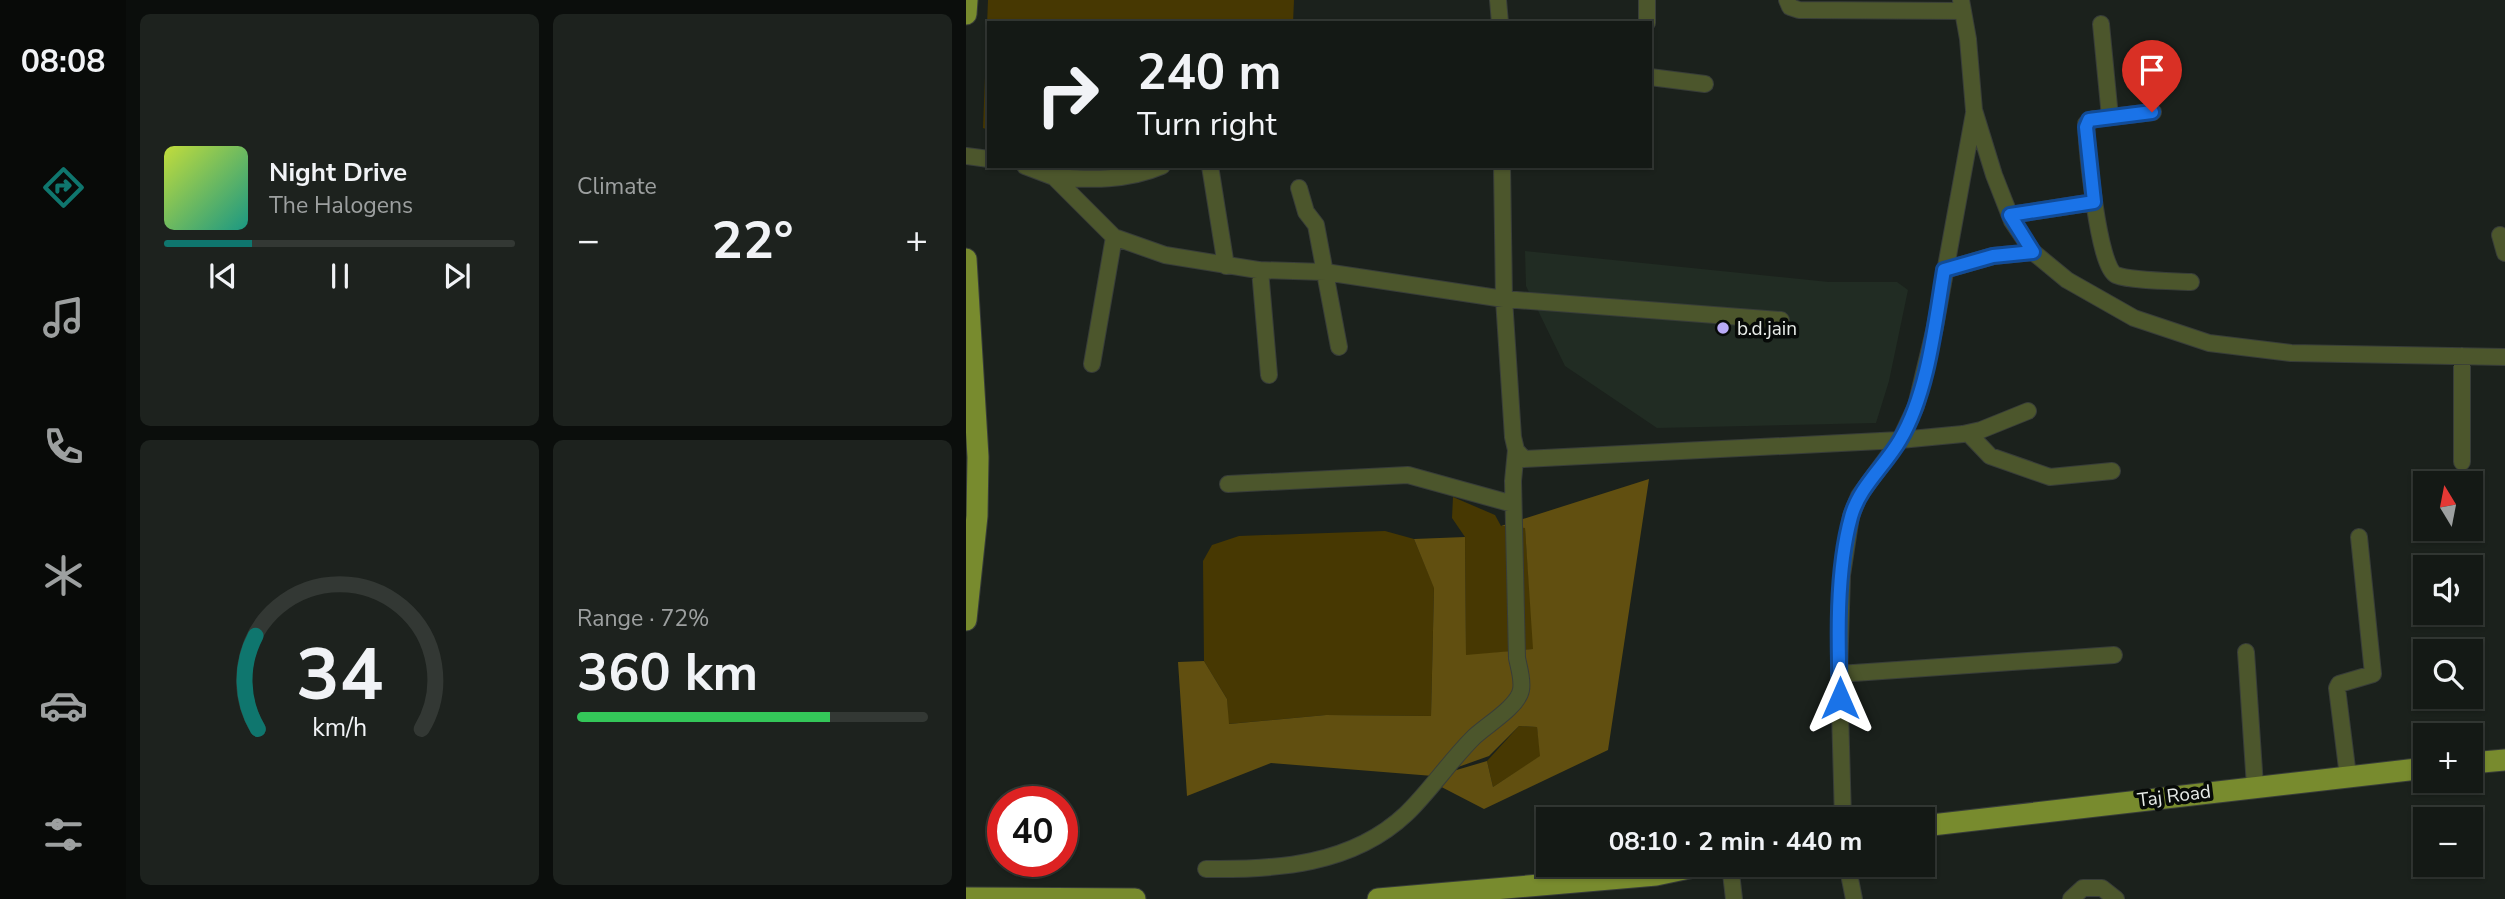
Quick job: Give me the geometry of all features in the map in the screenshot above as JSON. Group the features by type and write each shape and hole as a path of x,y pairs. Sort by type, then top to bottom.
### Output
{"main road":[{"path":"966,14 967,0"},
{"path":"966,259 978,457 977,516 966,620"},
{"path":"2483,762 2505,760"},
{"name":"Taj Road","path":"1935,825 2413,769"},
{"path":"1378,899 1633,877"},
{"path":"966,898 1135,899"}],"street":[{"path":"1498,0 1500,21"},
{"path":"1647,0 1647,21"},
{"path":"1787,0 1790,7 1799,10 1962,6 1974,110 1994,175 2010,215 2033,252 2067,280 2134,318 2209,343 2291,353 2505,357"},
{"path":"2101,24 2110,117"},
{"path":"1652,77 1705,83"},
{"path":"1843,807 1839,674 1842,575 1851,516 1859,496 1900,440 1916,406 1935,327 1974,110"},
{"path":"2152,112 2089,120 2086,124 2094,202 2108,270 2116,275 2191,282"},
{"path":"966,156 987,159"},
{"path":"1030,168 1054,177 1097,180 1136,175 1156,168"},
{"path":"1210,168 1226,266"},
{"path":"1206,869 1250,870 1293,866 1328,858 1364,842 1406,814 1472,739 1516,702 1521,682 1517,659 1513,504 1516,450 1504,299 1502,168"},
{"path":"1054,177 1114,237 1166,256 1260,271 1325,272 1504,299 1781,320"},
{"path":"1299,188 1306,212 1316,225 1339,346"},
{"path":"2010,215 2094,202"},
{"path":"2500,235 2505,253"},
{"path":"1092,364 1114,237"},
{"path":"1944,270 1993,256 2033,252"},
{"path":"1260,271 1269,375"},
{"path":"2462,356 2462,462"},
{"path":"1516,450 1524,459 1543,460 1900,440 1968,433 2028,411"},
{"path":"1968,433 1990,456 2050,477 2112,471"},
{"path":"1228,484 1408,475 1513,504"},
{"path":"2348,776 2337,688 2339,684 2373,674 2359,537"},
{"path":"2246,652 2255,786"},
{"path":"1839,674 2114,656"},
{"path":"1731,877 1734,899"},
{"path":"1850,877 1854,899"},
{"path":"2071,899 2083,888 2102,888 2116,899"}],"shaded area":[{"path":"988,0 1294,0 1293,21 987,21"},
{"path":"987,26 987,129 983,128"},
{"name":"b.d.jain","path":"1525,251 1829,282 1897,282 1908,290 1889,381 1876,423 1657,428 1565,366 1526,286"},
{"path":"1649,479 1608,750 1484,809 1426,779 1487,761 1493,787 1540,756 1537,727 1519,726 1489,756 1433,776 1271,763 1187,796 1178,662 1204,661 1227,699 1229,724 1326,715 1431,716 1434,588 1414,539 1465,537 1466,655 1533,649 1525,528 1501,526"},
{"path":"1453,497 1495,515 1501,526 1525,528 1534,649 1466,656 1465,537 1452,518"},
{"path":"1385,531 1414,539 1434,587 1431,716 1326,715 1228,724 1227,699 1204,661 1203,561 1212,545 1239,536"},
{"path":"1519,726 1537,727 1541,756 1493,787 1487,761"}],"place":[{"name":"b.d.jain","path":"1723,328"}],"route":[{"path":"1840,698 1842,575 1851,516 1859,496 1900,440 1916,406 1935,327 1944,270 1973,260 2033,252 2010,215 2094,202 2086,127 2089,120 2152,112"}]}
